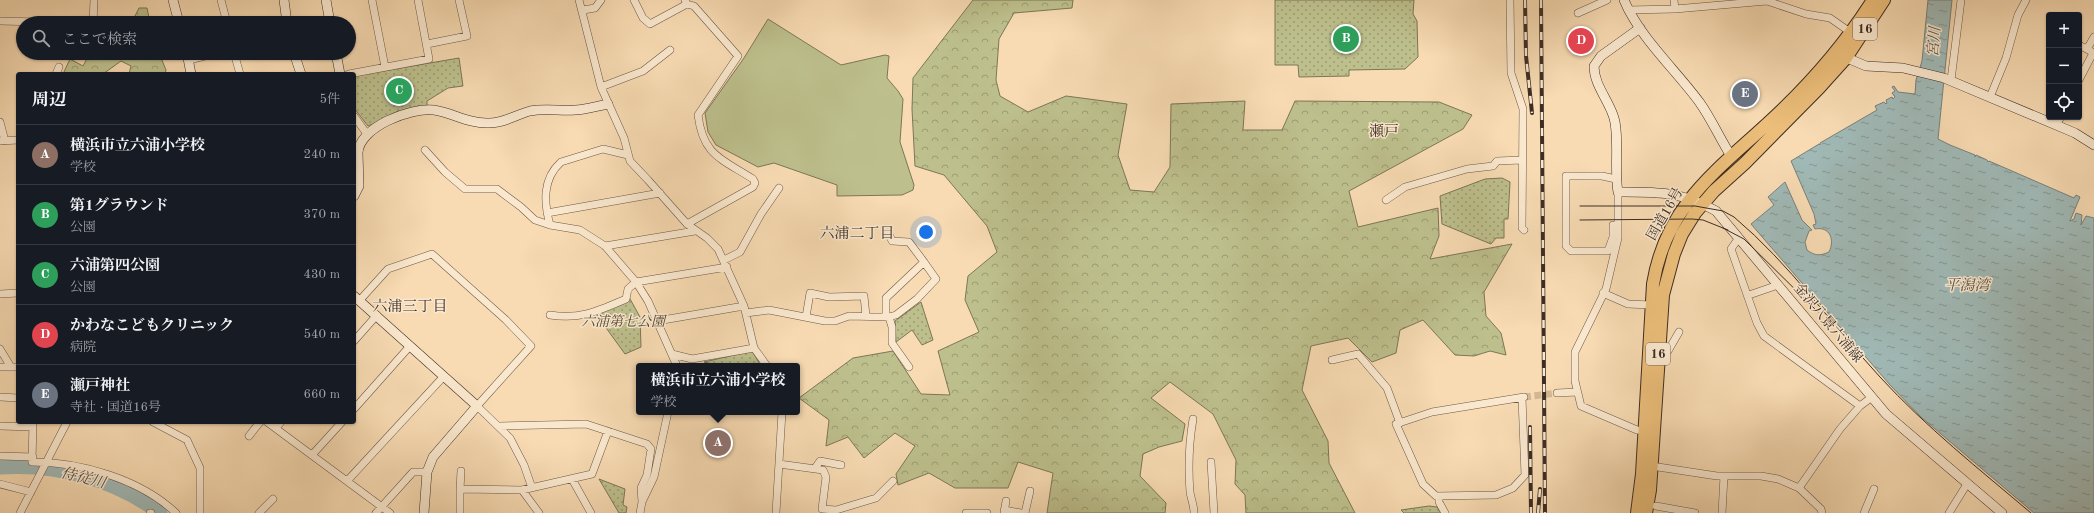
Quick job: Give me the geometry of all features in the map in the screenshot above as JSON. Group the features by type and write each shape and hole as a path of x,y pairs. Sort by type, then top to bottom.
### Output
{"highway":[{"name":"国道16号","path":"1651,510 1649,431 1651,305 1653,284 1659,256 1666,239 1690,198 1716,169 1786,107 1841,55 1850,32 1873,0"},
{"name":"国道16号","path":"1637,513 1658,357 1663,295 1667,274 1682,234 1702,203 1795,114 1884,0"}],"street":[{"path":"93,16 94,0"},
{"path":"173,0 177,16"},
{"path":"221,0 225,16"},
{"path":"284,0 286,16"},
{"path":"326,0 329,16"},
{"path":"372,0 385,67"},
{"path":"356,73 429,59 418,0"},
{"path":"427,44 466,36 459,0"},
{"path":"579,0 583,10 590,49 601,87 624,138 630,161 687,224 718,248 728,267 745,310 754,348 765,363"},
{"path":"583,10 595,8 599,5 601,0"},
{"path":"634,0 643,18 650,24 686,2 694,6 738,56 698,115 700,133 711,151 753,179 755,183 753,188 687,224"},
{"path":"1510,0 1511,73 1523,109 1522,228 1524,230"},
{"path":"1578,13 1607,0"},
{"path":"1624,0 1628,10 1640,28 1700,104 1716,134 1732,156"},
{"path":"1674,0 1675,9"},
{"path":"1628,10 1675,9 1767,0 1806,14 1830,18 1850,32"},
{"path":"1948,79 1961,0"},
{"path":"1990,97 2006,58 2018,15 2026,0"},
{"path":"0,21 16,21"},
{"path":"1640,28 1601,56 1594,66 1597,81 1614,116 1616,179 1618,192 1618,238 1603,293 1575,352 1577,392 1581,406 1637,430 1649,431"},
{"path":"2082,73 2091,52 2094,37"},
{"path":"2082,47 2091,52"},
{"path":"601,87 632,77 643,71 670,50"},
{"path":"1841,55 1866,66 1903,68 1948,79 1990,97 2058,121 2094,145"},
{"path":"189,60 191,72"},
{"path":"236,60 239,72"},
{"path":"296,60 300,72"},
{"path":"337,60 340,72"},
{"path":"356,192 359,186 356,152 360,142 367,134 384,122 418,110 433,110 469,122 489,124 508,121 530,111 576,110 608,104"},
{"path":"356,119 367,134"},
{"path":"0,122 2,141 16,140"},
{"path":"550,225 546,201 548,182 556,166 561,162 603,148 628,155"},
{"path":"425,150 444,172 465,189 497,189 521,207 535,220 550,225 580,230 605,246 636,282 657,322 676,363"},
{"path":"1386,200 1406,188 1467,169 1493,166 1497,161 1522,160"},
{"path":"1613,225 1613,237 1608,251 1571,251 1566,246 1566,176 1602,176 1616,179"},
{"path":"724,260 740,252 761,214 779,188"},
{"name":"金沢八景六浦線","path":"1618,192 1658,192 1690,198 1716,211 1738,239 1897,425 2002,513"},
{"path":"547,213 660,193"},
{"path":"605,246 695,231"},
{"path":"657,322 745,310 769,310 825,322 835,321 849,316 896,315 917,299 936,279 909,242 892,241 888,232"},
{"path":"1738,239 1731,249 1749,296 1757,323 1764,336 1860,406"},
{"path":"424,513 427,472 438,450 477,406 531,346 506,320 432,254 388,269 357,298 444,376 477,406 499,426 510,438 524,465 532,488"},
{"path":"909,367 892,343 892,327 888,316 886,298 924,262"},
{"path":"550,315 565,318 590,314 626,299 628,289 636,282 728,267"},
{"path":"1749,296 1778,285"},
{"path":"0,294 16,293"},
{"path":"806,317 810,293 829,297 864,296 866,316"},
{"path":"1603,293 1628,304 1651,305"},
{"path":"356,339 377,316"},
{"path":"1658,357 1668,351 1680,332"},
{"path":"356,407 410,346"},
{"path":"672,354 692,359 754,348"},
{"path":"0,349 4,360 15,367"},
{"path":"1332,360 1358,354 1387,388 1400,423"},
{"path":"0,367 15,367"},
{"path":"347,481 444,376"},
{"path":"1557,393 1577,392"},
{"path":"0,397 16,398"},
{"path":"1799,488 1840,429 1860,406 1872,397"},
{"path":"1523,398 1525,475 1512,488 1496,495 1439,496 1427,490 1422,484 1398,430 1396,424 1400,423 1432,412 1523,398"},
{"path":"642,502 654,477 667,415"},
{"path":"776,513 782,415"},
{"path":"1193,419 1189,441 1189,464 1190,497 1194,513"},
{"path":"0,426 33,424 32,462 47,462 83,468 113,477 138,487 165,503 176,513"},
{"path":"20,513 66,424"},
{"path":"157,424 187,440 200,468 200,513"},
{"path":"249,436 258,424"},
{"path":"271,424 390,513"},
{"path":"276,428 279,424"},
{"path":"312,455 340,424"},
{"path":"499,426 586,424 647,444 651,449 647,475 641,488 642,502 640,513"},
{"path":"460,489 522,490 592,474 608,431"},
{"path":"0,456 33,457"},
{"path":"815,468 820,461 841,465"},
{"path":"1211,462 1214,513"},
{"path":"779,464 823,470 826,477 822,509 836,510 854,503 876,498 893,481"},
{"path":"1658,467 1724,476 1760,476 1778,479 1799,488 1821,509 1822,513"},
{"path":"460,513 461,471"},
{"path":"376,513 413,472 427,472"},
{"path":"1722,513 1724,476"},
{"path":"572,479 591,513"},
{"path":"0,484 32,489"},
{"path":"1949,513 1967,484"},
{"path":"1864,513 1874,489"},
{"path":"522,490 539,513"},
{"path":"1025,513 1030,491"},
{"path":"1439,496 1439,502 1445,513"},
{"path":"259,513 273,499"},
{"path":"1006,501 1004,512 1021,513"},
{"path":"1651,510 1695,513"},
{"path":"966,513 987,513"}],"green space":[{"path":"973,0 1073,0 1072,8 1014,13 999,39 996,80 1000,96 1028,112 1066,96 1127,104 1118,155 1130,190 1154,192 1170,167 1171,104 1245,101 1243,130 1282,130 1295,101 1439,102 1472,115 1463,129 1349,191 1358,227 1438,208 1439,236 1430,259 1512,244 1484,292 1486,316 1501,333 1506,355 1490,351 1474,356 1455,355 1423,320 1400,330 1396,353 1372,362 1348,338 1311,346 1302,390 1328,441 1329,463 1355,513 1246,513 1245,495 1235,484 1236,460 1213,414 1170,382 1151,398 1185,424 1182,441 1159,447 1143,454 1140,476 1166,503 1165,513 1047,513 1053,473 1018,462 1008,488 955,488 929,473 898,485 896,474 915,446 895,433 864,458 848,437 826,446 829,420 800,397 853,358 893,351 921,394 950,395 938,351 979,332 965,300 968,276 997,252 987,226 944,175 915,166 912,109 913,78"},
{"path":"1275,0 1414,0 1413,14 1417,21 1418,57 1405,69 1349,70 1349,76 1299,77 1298,65 1275,65"},
{"path":"139,8 147,8 149,16 135,16"},
{"path":"768,19 841,65 885,55 889,56 887,78 903,99 900,142 914,185 913,190 902,195 837,196 837,185 774,163 758,167 716,145 708,132 705,113 744,58"},
{"path":"459,58 463,86 448,88 427,101 427,107 405,111 368,126 356,111 356,76"},
{"path":"70,60 83,66 86,60 162,60 166,70 166,72 130,72 131,66 121,61 106,72 64,72"},
{"path":"1502,178 1510,182 1508,219 1504,219 1504,238 1496,238 1491,244 1442,224 1440,196 1485,179"},
{"name":"六浦第七公園","path":"629,297 640,317 641,347 625,354 596,314"},
{"path":"921,302 933,340 922,345 912,330 896,342 895,321"},
{"path":"752,351 759,363 708,363 704,362"},
{"path":"599,479 625,489 623,505 627,507 626,513 619,513"},
{"path":"1429,506 1437,507 1441,513 1404,513 1401,510"}],"water":[{"name":"平潟湾","path":"1928,0 1952,0 1938,139 1975,155 1975,157 1976,155 1987,160 1988,162 1989,161 2074,198 2076,195 2080,197 2070,221 2074,219 2076,213 2082,215 2081,225 2086,216 2094,218 2094,513 2034,513 1921,417 1890,385 1751,224 1774,205 1768,197 1785,182 1802,220 1812,230 1809,231 1805,242 1807,250 1818,255 1829,252 1831,247 1830,235 1824,230 1815,229 1813,225 1816,224 1814,214 1791,161 1877,110 1875,106 1884,102 1886,104 1886,100 1892,97 1893,99 1895,97 1892,93 1895,91 1892,87 1894,86 1898,92 1915,94 1916,80 1922,61"}],"waterway":[{"name":"侍従川","path":"0,467 21,466 42,468 84,476 104,482 124,491 143,501 160,513"}],"tunnel":[{"path":"1524,397 1557,393"}],"tram line":[{"path":"1580,206 1695,206 1723,211 1734,217 1774,254 1862,357 1916,413 1953,447 2031,513"},
{"path":"1580,220 1692,219 1703,220 1728,230"},
{"path":"1723,228 1744,239 1818,312"}],"railway":[{"path":"1525,0 1526,56 1532,113"},
{"path":"1541,0 1545,513"},
{"path":"1530,427 1531,513"},
{"path":"1538,513 1540,489"}],"place":[{"name":"第1グラウンド","path":"1346,39"},
{"name":"かわなこどもクリニック","path":"1581,41"},
{"name":"六浦第四公園","path":"399,91"},
{"name":"瀬戸神社","path":"1745,94"},
{"name":"横浜市立六浦小学校","path":"718,443"}],"district":[{"name":"瀬戸","path":"1384,132"},
{"name":"六浦二丁目","path":"857,234"},
{"name":"六浦三丁目","path":"410,307"}],"water label":[{"name":"宮川","path":"1935,42"}]}
